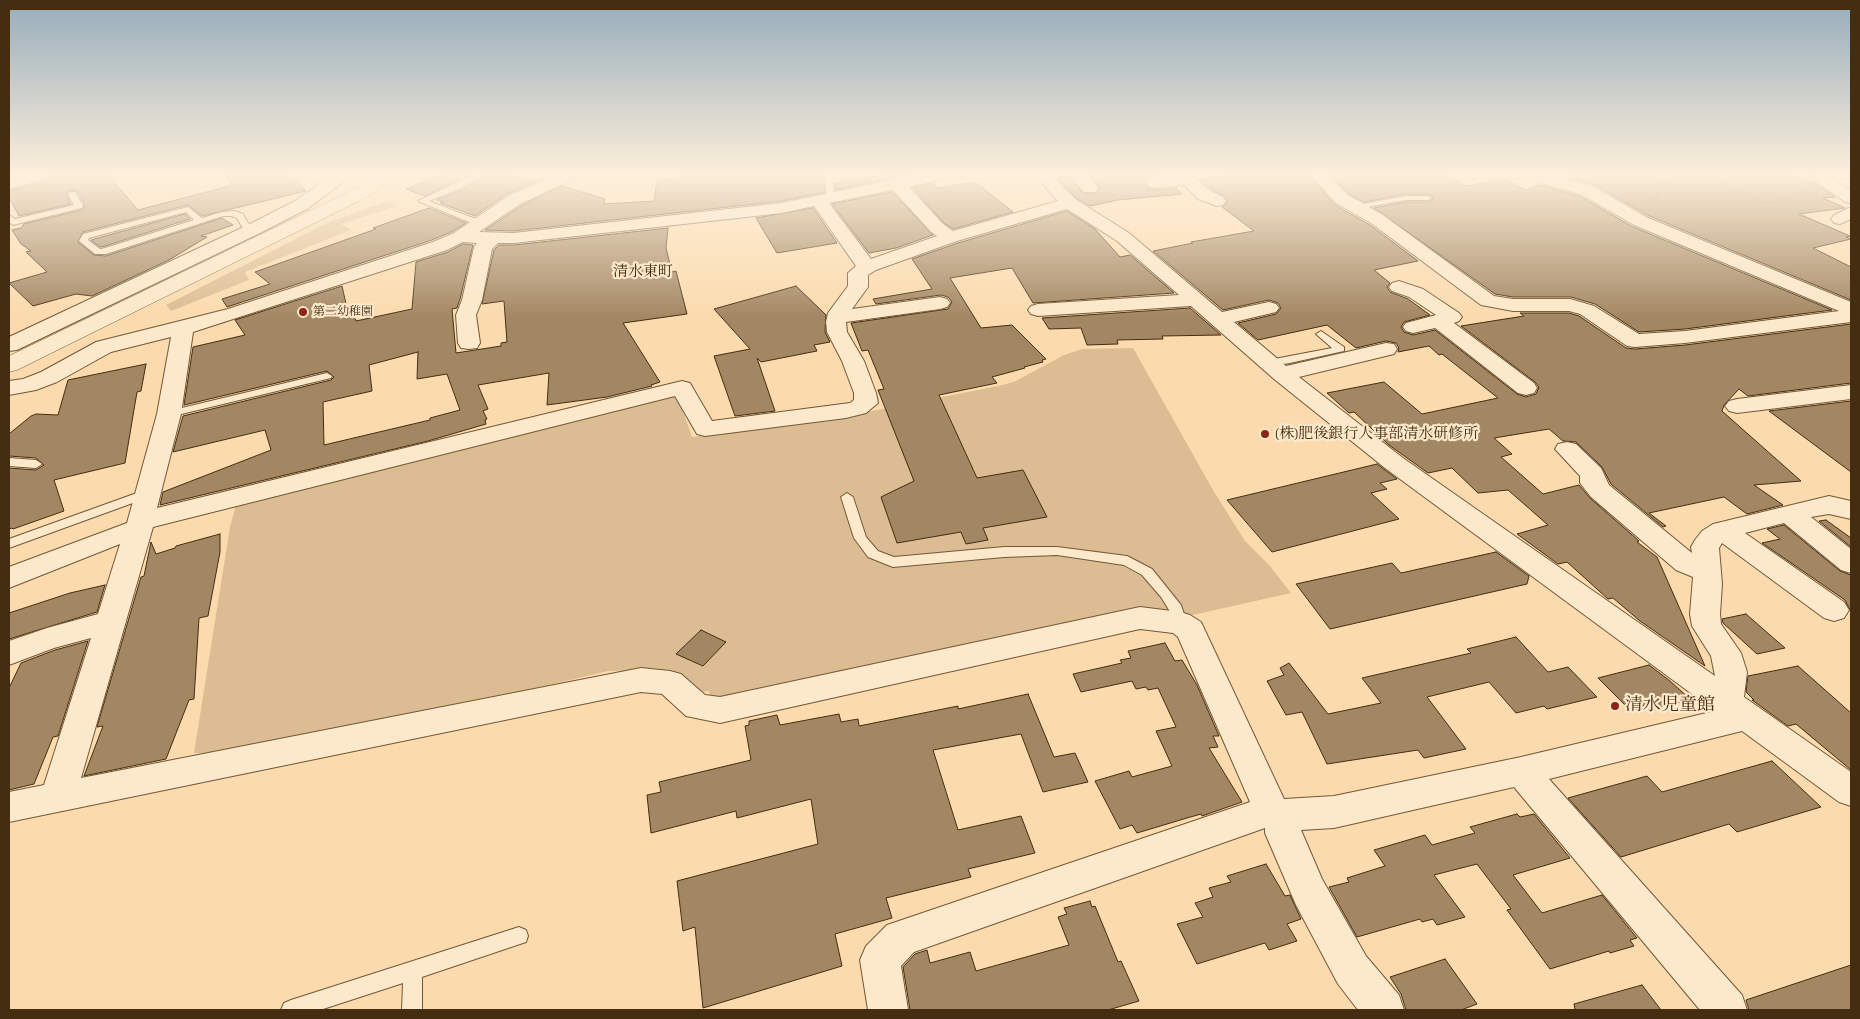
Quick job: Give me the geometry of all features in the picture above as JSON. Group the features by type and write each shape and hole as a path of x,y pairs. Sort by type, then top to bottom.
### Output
{"street":[{"path":"9,345 267,223"},
{"path":"9,365 301,223"},
{"path":"9,388 49,377 104,347 183,328 440,246 460,237 481,223"},
{"path":"460,237 514,238 652,223"},
{"path":"839,223 863,262 869,266"},
{"path":"932,223 951,237"},
{"path":"9,578 140,525 682,388 705,429 858,408 866,403 865,393 853,361 837,332 837,317 858,287 858,273 869,266 951,237 1001,223"},
{"path":"1100,223 1123,237 1275,368 1394,462 1851,791"},
{"path":"1382,223 1488,301 1513,305 1570,305 1587,310 1635,342 1851,316"},
{"path":"1644,223 1851,309"},
{"path":"469,342 466,315 472,300 483,246 492,239"},
{"path":"1399,287 1416,293 1526,388"},
{"path":"1038,310 1197,300"},
{"path":"1413,327 1446,319 1488,301"},
{"path":"837,317 940,303"},
{"path":"1219,319 1269,308"},
{"path":"58,796 140,525 168,414 183,328"},
{"path":"1275,368 1386,349"},
{"path":"1737,406 1851,392"},
{"path":"1567,449 1592,474 1593,483 1600,491 1686,563 1707,572"},
{"path":"1738,709 1726,653 1707,626 1705,614 1708,584 1705,547 1712,537 1722,530 1788,512 1829,505 1851,510"},
{"path":"1788,512 1851,564"},
{"path":"1722,530 1834,610"},
{"path":"9,806 641,680 670,683 698,707 720,710 1140,618 1180,623 1190,630 1276,813 1309,892 1352,970 1384,1010"},
{"path":"9,653 48,639 112,621"},
{"path":"888,1010 880,960 900,938 1276,813 1334,812 1521,771 1738,709"},
{"path":"1521,771 1727,1010"}],"lane":[{"path":"137,223 86,236 83,241 98,252 106,251 195,223"},
{"path":"243,223 245,226 254,229"},
{"path":"1275,368 1290,360 1340,349 1321,334"},
{"path":"168,414 327,376"},
{"path":"9,462 36,464"},
{"path":"9,544 148,493"},
{"path":"848,497 860,538 873,554 893,562 1004,552 1056,551 1127,561 1147,572 1166,594 1176,609 1180,623"},
{"path":"291,1010 518,936"},
{"path":"412,1010 413,971"}],"shaded area":[{"path":"327,223 346,223 341,224 351,230 245,272 249,280 171,311 166,305"},
{"path":"1133,348 1213,490 1245,541 1270,566 1291,593 1193,615 1158,612 718,702 711,699 709,691 702,692 672,675 654,670 608,671 545,686 209,753 194,753 230,527 236,505 677,394 692,437 872,411 998,386 1014,382 1064,355 1082,349"}],"building":[{"path":"120,223 83,232 78,242 94,255 106,256 208,223 229,223 233,225 201,236 207,237 169,260 92,296 76,294 33,306 9,283 47,272 26,252 31,251 21,244 12,230 21,228 24,224"},
{"path":"154,223 179,223 100,247 91,240"},
{"path":"388,223 466,223 432,240 227,307 222,299 270,284 255,272 376,229 373,228"},
{"path":"496,223 589,223 514,231 485,230"},
{"path":"759,223 823,223 837,243 777,253"},
{"path":"846,223 921,223 933,235 896,248 869,253"},
{"path":"944,223 976,223 953,229"},
{"path":"1028,223 1085,223 1095,229 1120,257 1130,255 1174,293 1033,303 1012,268 950,278 981,328 1012,325 1046,359 1042,360 1043,362 1025,368 992,377 997,383 939,395 977,478 1023,470 1047,517 983,528 988,540 966,544 961,532 897,543 881,497 914,481 878,390 884,389 868,350 862,351 851,323 948,309 952,302 948,297 941,295 876,304 873,299 932,289 912,259"},
{"path":"1243,223 1366,223 1370,225 1418,261 1374,270 1390,283 1387,287 1390,292 1408,299 1430,315 1404,322 1401,327 1404,332 1413,335 1435,330 1517,394 1526,397 1536,394 1539,387 1535,382 1461,326 1524,316 1520,313 1569,313 1579,316 1626,348 1635,349 1685,345 1851,324 1851,383 1748,396 1739,389 1724,405 1722,411 1801,481 1754,485 1783,505 1747,514 1724,497 1649,513 1666,526 1663,527 1611,484 1602,467 1576,442 1563,441 1549,429 1494,438 1512,454 1501,457 1543,494 1579,485 1590,498 1639,541 1637,542 1657,557 1705,666 1640,621 1613,598 1608,599 1567,562 1558,564 1517,534 1548,525 1508,490 1478,493 1452,468 1428,473 1389,445 1354,412 1349,413 1327,393 1384,382 1422,414 1498,398 1442,354 1439,355 1429,346 1398,352 1399,348 1396,343 1386,341 1356,348 1327,325 1258,340 1238,323 1276,314 1281,308 1278,303 1269,300 1223,310 1153,251 1254,231"},
{"path":"1394,223 1625,223 1832,310 1685,329 1639,332 1595,304 1571,297 1513,297 1495,294"},
{"path":"1665,223 1819,223 1850,236 1846,237 1851,239 1813,248 1851,267 1851,300"},
{"path":"668,228 666,248 672,272 676,271 687,314 623,323 660,382 652,386 607,397 547,405 549,373 478,385 488,409 483,411 487,419 485,420 486,424 428,441 160,505 163,492 271,450 265,430 173,452 183,416 331,380 334,377 327,371 184,405 193,347 245,335 235,320 342,286 349,317 354,316 356,321 412,309 416,262 448,252 463,244 473,245 460,299 457,308 452,309 456,353 501,346 501,343 507,342 504,301 482,304 494,250 499,245 514,245","holes":["418,352 417,379 447,374 460,410 430,418 430,420 324,445 323,402 372,391 369,365"]},
{"path":"796,286 826,315 825,332 830,342 814,345 817,351 761,362 757,358 775,411 735,416 714,356 750,349 714,309"},
{"path":"1190,308 1221,335 1162,336 1163,339 1117,340 1118,344 1087,345 1081,328 1049,329 1042,318"},
{"path":"146,364 141,391 137,392 125,463 54,480 64,511 9,529 9,468 36,470 44,465 36,458 9,456 9,434 36,414 58,415 68,380"},
{"path":"1851,401 1851,472 1769,411"},
{"path":"1377,464 1397,479 1380,483 1387,489 1371,493 1399,519 1272,552 1227,500"},
{"path":"1826,520 1851,538 1851,547 1819,521"},
{"path":"1784,525 1840,571 1851,575 1851,612 1845,600 1762,543 1780,539 1767,529"},
{"path":"220,534 220,552 208,616 199,618 194,699 189,700 166,759 84,776 103,726 97,727 141,577 144,576 151,542 156,554 176,546"},
{"path":"1496,552 1529,576 1527,584 1330,629 1296,584 1392,563 1401,573"},
{"path":"105,585 97,612 9,639 9,613 70,593"},
{"path":"1746,614 1785,648 1757,654 1723,623 1722,619"},
{"path":"701,630 726,642 703,666 676,654"},
{"path":"1516,637 1548,672 1568,667 1597,697 1547,709 1544,706 1516,713 1489,682 1427,697 1466,749 1424,758 1418,750 1327,764 1302,712 1286,715 1267,681 1284,675 1280,668 1289,663 1328,714 1381,703 1362,678 1471,653 1467,649"},
{"path":"88,641 58,736 53,737 34,784 9,790 9,688 21,663 55,650"},
{"path":"1165,643 1175,661 1182,660 1197,685 1219,736 1213,736 1218,747 1209,748 1242,802 1202,816 1201,814 1137,833 1132,825 1120,829 1095,781 1129,771 1132,777 1172,766 1156,731 1176,727 1158,688 1148,690 1146,687 1136,689 1132,681 1081,692 1073,674 1122,663 1120,660 1131,658 1128,651"},
{"path":"1649,665 1690,699 1650,710 1645,705 1630,710 1598,678"},
{"path":"1798,666 1851,713 1851,770 1796,724 1788,726 1752,700 1754,700 1746,692 1748,676"},
{"path":"1028,694 1054,757 1075,753 1088,782 1043,792 1021,734 933,750 958,830 1021,816 1035,853 968,869 971,877 886,898 892,918 835,934 842,966 703,1008 695,927 683,931 677,881 818,844 811,799 737,818 736,811 651,833 647,795 661,792 659,782 751,760 745,726 749,725 749,721 777,715 780,725 839,714 841,722 858,719 859,726 958,706 958,709"},
{"path":"1772,761 1821,807 1737,832 1729,824 1621,857 1568,798 1647,776 1662,792"},
{"path":"1517,814 1520,817 1534,814 1570,858 1513,875 1542,913 1602,895 1637,938 1630,940 1634,946 1610,953 1609,951 1550,969 1507,910 1511,909 1477,864 1434,875 1465,917 1437,925 1433,919 1422,922 1420,919 1357,937 1329,887 1349,882 1347,878 1385,866 1374,850 1425,835 1432,845 1475,833 1470,827"},
{"path":"1266,864 1285,896 1290,895 1301,919 1287,924 1297,941 1269,950 1265,943 1197,964 1177,924 1203,917 1195,903 1213,897 1209,888 1231,882 1227,876"},
{"path":"1090,901 1092,907 1095,906 1118,962 1121,961 1139,1001 1108,1010 910,1010 903,967 915,954 927,950 930,963 970,952 976,971 1069,945 1058,917 1067,914 1064,908"},
{"path":"1445,959 1477,1004 1461,1010 1406,1010 1401,994 1390,977"},
{"path":"1851,965 1851,1010 1749,1010 1746,1000"},
{"path":"1642,985 1661,1010 1575,1010 1574,1004"}],"place":[{"name":"第二幼稚園","path":"303,312"},
{"name":"(株)肥後銀行人事部清水研修所","path":"1265,434"},
{"name":"清水児童館","path":"1615,706"}],"district":[{"name":"清水東町","path":"643,272"}]}
